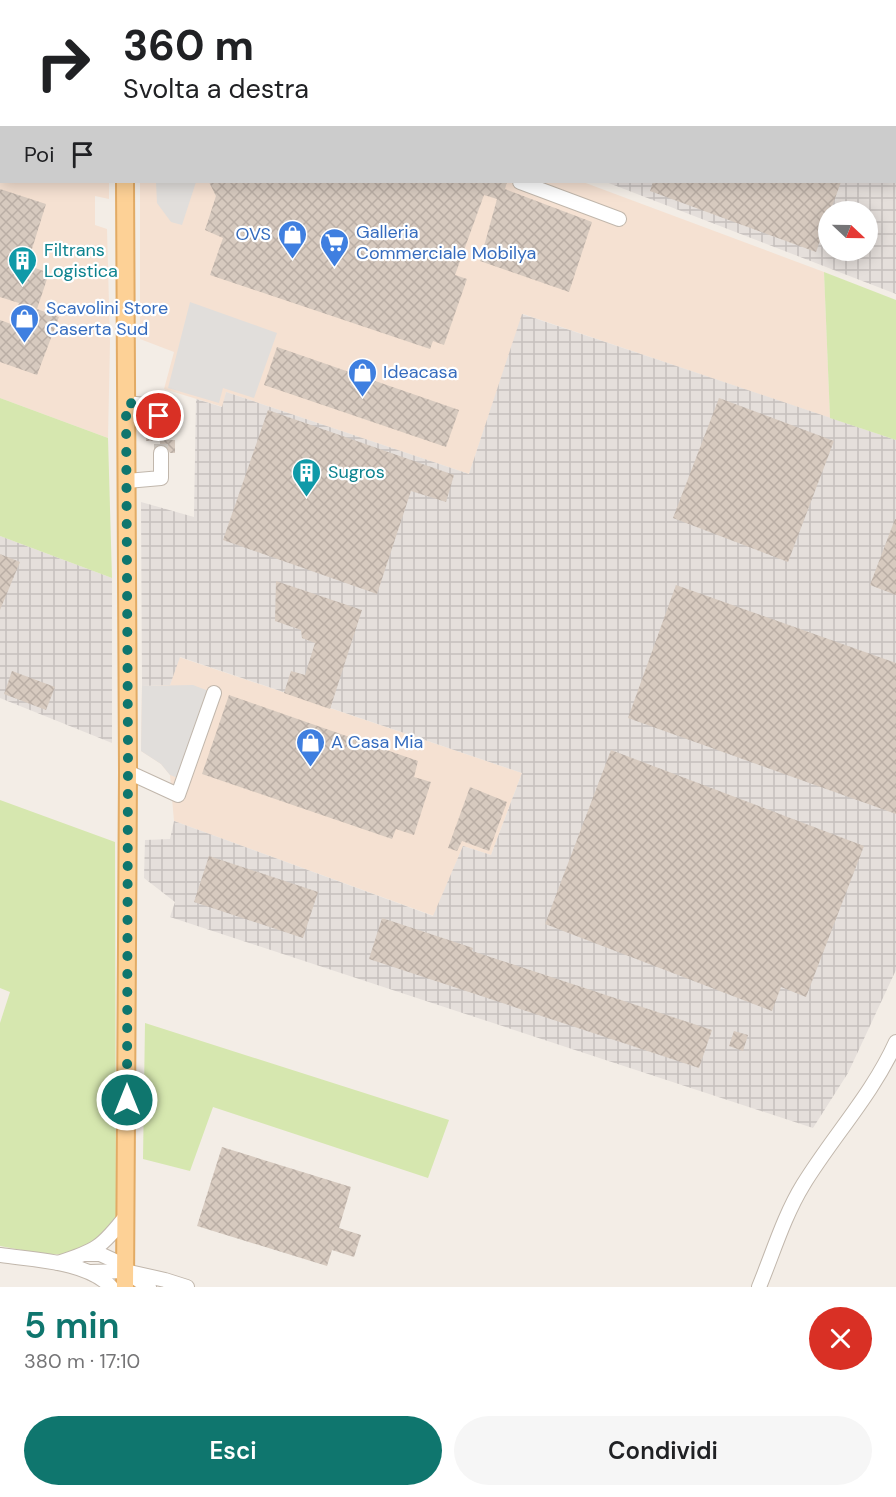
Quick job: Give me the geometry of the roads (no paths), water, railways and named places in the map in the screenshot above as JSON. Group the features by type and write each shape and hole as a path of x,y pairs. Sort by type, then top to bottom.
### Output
{"main road":[{"path":"125,183 128,772 125,1279"}],"street":[{"path":"523,183 619,219"},
{"path":"126,403 143,404 154,409 161,423"},
{"path":"126,481 161,478 161,453"},
{"path":"128,772 178,795 214,693"},
{"path":"759,1287 794,1200 867,1096 896,1042"},
{"path":"58,1263 85,1254 103,1244 126,1216"},
{"path":"85,1254 100,1254 113,1260 125,1279"},
{"path":"0,1255 58,1263 86,1271 98,1276 111,1287"},
{"path":"86,1271 106,1273 149,1287"},
{"path":"125,1279 165,1280 187,1287"}],"tunnel":[{"path":"161,423 161,453"}],"place":[{"name":"OVS","path":"292,260"},
{"name":"Galleria Commerciale Mobilya","path":"335,268"},
{"name":"Filtrans Logistica","path":"23,286"},
{"name":"Scavolini Store Caserta Sud","path":"25,344"},
{"name":"Ideacasa","path":"362,398"},
{"name":"Sugros","path":"307,498"},
{"name":"A Casa Mia","path":"310,768"}]}
